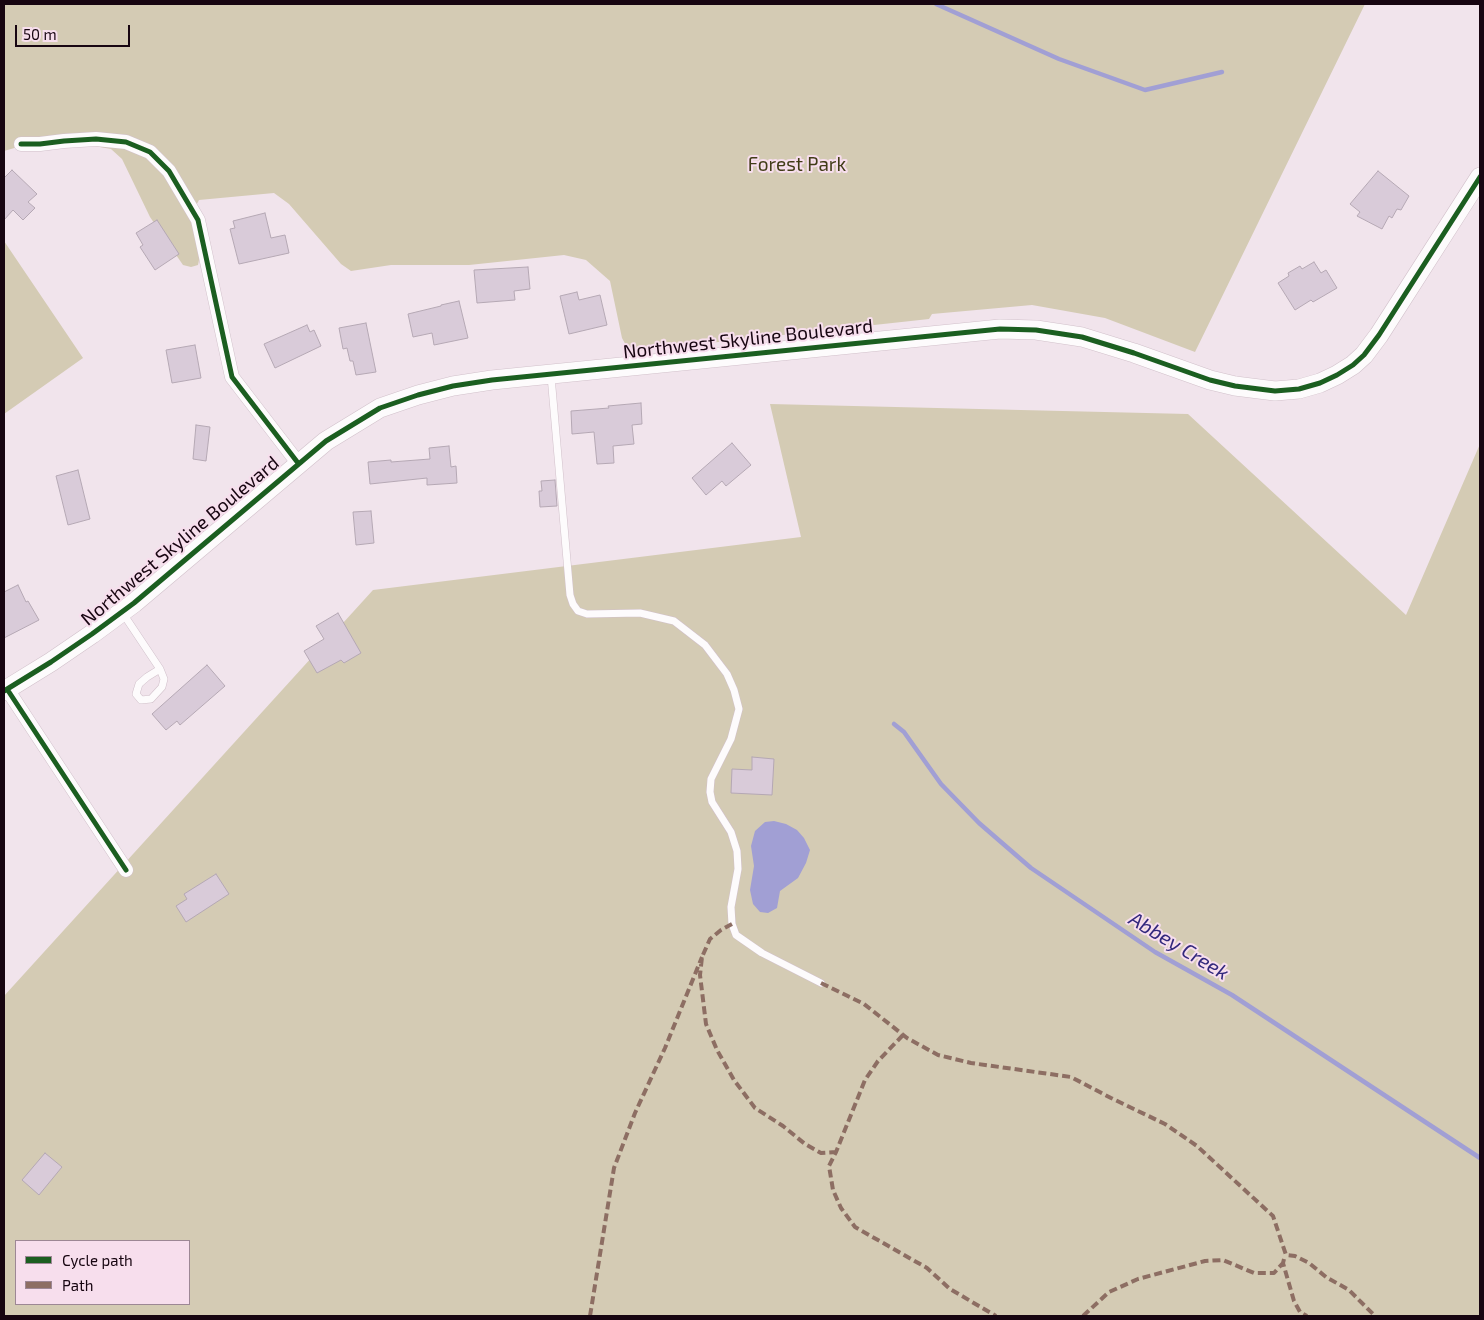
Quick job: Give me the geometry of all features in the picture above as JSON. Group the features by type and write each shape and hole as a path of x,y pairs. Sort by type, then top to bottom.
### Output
{"main road":[{"name":"Northwest Skyline Boulevard","path":"5,690 92,634 326,441 380,408 453,386 492,380 1000,329 1036,330 1082,337 1210,380 1234,386 1275,391 1299,389 1320,384 1353,365 1364,355 1379,335 1480,177"}],"street":[{"path":"21,144 96,139 126,142 150,152 169,170 198,220 232,377 298,463"},
{"path":"5,690 126,870"}],"lane":[{"path":"550,373 570,595 573,604 578,611 587,614 640,613 674,621 705,645 727,674 734,690 738,709 731,739 711,779 710,792 712,802 731,832 737,851 738,869 731,907 732,924 736,935 762,953 821,983"},
{"path":"122,611 160,669 164,679 162,687 151,699 142,700 136,694 140,684 160,669"}],"green space":[{"name":"Forest Park","path":"4,4 1365,4 1195,352 1105,318 1032,305 932,314 929,319 636,351 628,349 622,338 610,281 586,260 564,255 469,265 391,265 351,271 341,264 289,204 274,193 199,200 190,217 200,255 198,265 191,267 183,265 150,217 122,159 111,149 49,138 4,151"},
{"path":"4,241 83,358 4,414"},
{"path":"770,404 1188,414 1406,615 1480,444 1480,1316 4,1316 4,996 373,590 801,537"}],"water":[{"path":"774,821 786,824 797,830 804,838 810,850 798,878 780,891 777,908 768,913 760,912 753,904 750,890 754,866 751,846 755,831 765,822"}],"building":[{"path":"12,170 37,194 28,202 35,208 23,220 13,210 4,220 4,178"},
{"path":"1378,171 1409,196 1401,210 1397,209 1392,218 1389,216 1382,229 1357,216 1360,212 1350,204"},
{"path":"265,213 271,238 285,235 289,253 239,264 230,229 235,228 233,221"},
{"path":"157,220 179,254 155,270 140,247 143,245 136,233"},
{"path":"1314,262 1321,273 1326,270 1337,288 1295,310 1278,283 1289,276 1288,273 1300,266 1302,269"},
{"path":"528,267 530,289 514,291 515,300 477,303 474,270"},
{"path":"577,292 579,300 600,295 607,325 569,334 560,296"},
{"path":"459,301 468,338 434,345 432,333 413,337 408,314"},
{"path":"366,323 376,372 356,375 353,361 350,361 347,348 343,349 339,328"},
{"path":"307,325 310,332 314,330 321,346 275,368 264,344"},
{"path":"195,345 201,378 172,383 166,350"},
{"path":"641,403 642,424 632,425 634,444 613,446 614,463 597,464 594,432 572,434 571,411"},
{"path":"196,425 210,427 206,461 193,459"},
{"path":"732,443 751,465 726,486 722,481 706,495 692,478"},
{"path":"449,446 451,467 456,466 457,483 427,485 427,478 370,484 368,462 430,459 429,448"},
{"path":"78,470 90,519 68,525 56,476"},
{"path":"555,480 557,506 540,507 539,491 542,491 541,481"},
{"path":"371,511 374,543 356,545 353,512"},
{"path":"18,585 26,602 28,601 39,620 4,638 4,592"},
{"path":"338,613 361,653 344,663 341,660 317,673 304,651 324,639 316,626"},
{"path":"207,665 225,686 180,725 177,721 166,730 152,714"},
{"path":"752,757 774,759 772,795 731,793 732,769 752,770"},
{"path":"216,874 229,894 186,922 176,906 187,899 184,894"},
{"path":"45,1153 62,1167 39,1195 22,1180"}],"waterway":[{"path":"936,4 1059,59 1145,90 1222,72"},
{"name":"Abbey Creek","path":"894,724 904,732 941,784 979,823 1031,868 1155,952 1232,995 1480,1158"}],"marked path":[{"path":"732,924 710,939 702,957 700,975 706,1024 717,1050 734,1080 755,1108 783,1126 805,1144 821,1153 836,1152"},
{"path":"590,1316 614,1168 635,1113 665,1048 702,957"},
{"path":"821,983 864,1004 907,1038 938,1055 971,1063 1071,1077 1165,1124 1197,1146 1273,1216 1286,1255 1295,1256 1309,1263 1326,1277 1349,1290 1375,1316"},
{"path":"903,1035 878,1061 865,1080 829,1166 833,1190 841,1208 855,1227 927,1268 950,1289 996,1316"},
{"path":"1284,1259 1283,1263 1294,1301 1300,1312 1307,1316"},
{"path":"1083,1316 1109,1292 1138,1279 1205,1261 1223,1260 1254,1273 1274,1273 1283,1263"}],"cycle path":[{"path":"21,144 96,139 126,142 150,152 169,171 198,220 232,377 298,463"},
{"path":"4,691 51,662 134,603 326,441 380,408 453,386 492,380 1000,329 1036,330 1082,337 1210,380 1235,386 1275,391 1299,389 1320,383 1337,375 1364,355 1379,335 1480,177"},
{"path":"7,689 126,870"}]}
